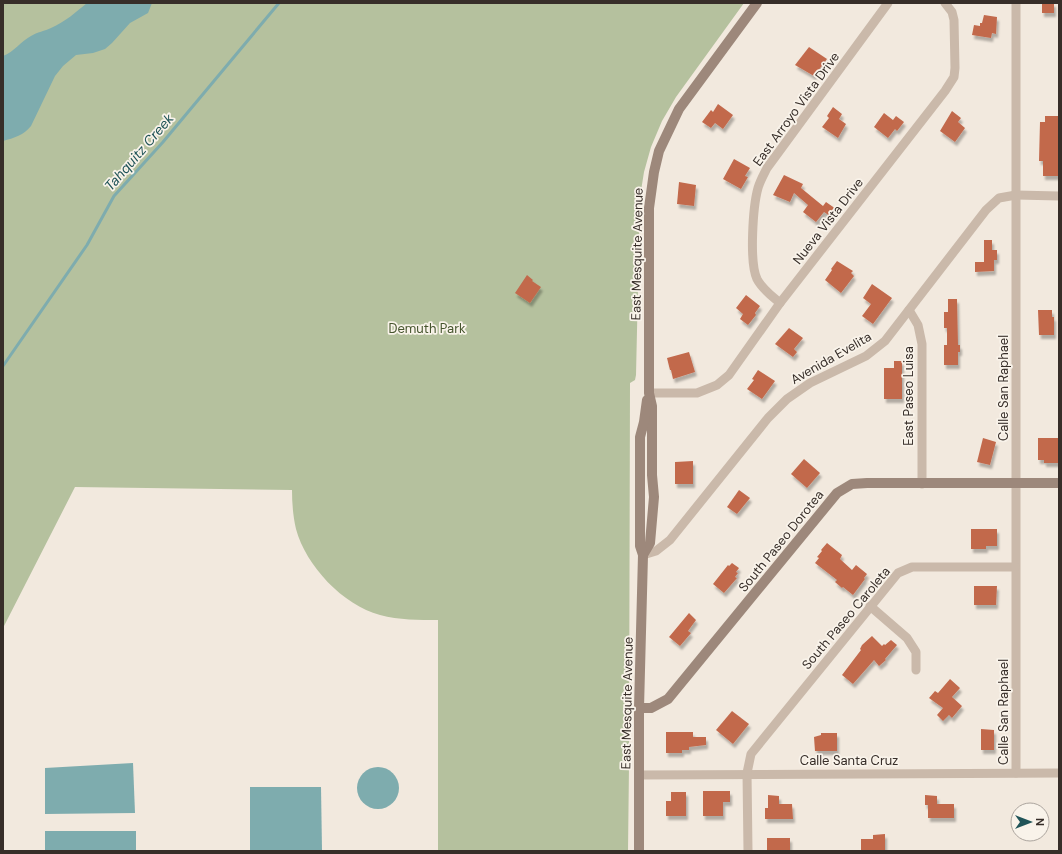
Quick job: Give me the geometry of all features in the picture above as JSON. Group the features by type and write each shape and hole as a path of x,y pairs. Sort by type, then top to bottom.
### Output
{"street":[{"name":"East Mesquite Avenue","path":"639,851 643,555 640,546 640,437 649,392 649,208 654,172 659,151 678,109 757,3"},
{"name":"East Arroyo Vista Drive","path":"780,303 765,290 757,279 753,263 754,210 758,187 767,168 888,3"},
{"name":"Nueva Vista Drive","path":"649,392 697,393 717,385 729,375 780,303 954,78 954,20 952,12 945,3"},
{"name":"Calle San Raphael","path":"1016,3 1016,773"},
{"name":"Avenida Evelita","path":"643,555 656,551 670,540 768,418 787,399 810,383 866,356 885,341 986,210 998,198 1016,195 1059,196"},
{"name":"East Paseo Luisa","path":"909,310 918,325 922,344 922,484"},
{"name":"East Mesquite Avenue","path":"643,555 650,543 654,497 652,475 652,406 649,392"},
{"name":"South Paseo Dorotea","path":"640,708 651,708 668,699 837,493 852,484 867,482 922,484 1059,483"},
{"name":"South Paseo Caroleta","path":"748,851 747,773 751,754 898,573 912,567 1015,567"},
{"path":"870,606 907,638 916,652 916,670"},
{"name":"Calle Santa Cruz","path":"639,775 747,773 1059,773"}],"green space":[{"name":"Demuth Park","path":"3,3 744,3 676,97 662,121 651,147 644,172 640,197 636,375 635,380 630,383 628,851 438,851 438,620 416,620 387,617 366,610 353,603 340,593 317,570 301,543 294,519 292,490 75,487 3,628"}],"water":[{"path":"87,3 152,3 148,13 130,23 105,49 93,53 76,55 63,66 55,76 31,126 22,134 3,141 3,56 11,52 33,35 61,23"},
{"path":"133,763 135,813 45,814 45,768"},
{"path":"378,767 393,773 399,788 393,803 378,809 363,803 357,788 363,773"},
{"path":"250,787 321,787 322,851 250,851"},
{"path":"45,831 136,831 136,851 45,851"}],"building":[{"path":"1042,3 1054,3 1054,13 1042,13"},
{"path":"984,15 997,17 996,34 992,33 991,38 972,35 974,25 980,26"},
{"path":"809,47 827,59 814,76 795,65"},
{"path":"718,104 733,115 723,129 715,123 711,128 702,122 711,110 713,112"},
{"path":"833,107 842,114 839,119 846,124 838,138 822,127 829,118 827,116"},
{"path":"952,111 961,118 958,122 965,128 955,142 940,131"},
{"path":"884,113 893,120 896,116 904,122 897,131 895,129 888,138 874,127"},
{"path":"1045,116 1059,116 1059,176 1043,176 1043,161 1039,161 1040,122 1045,122"},
{"path":"734,159 750,168 745,176 748,177 741,189 723,179"},
{"path":"784,175 803,184 801,188 823,206 826,202 836,209 830,216 824,212 816,222 803,212 808,205 794,193 790,202 773,195"},
{"path":"679,182 696,185 694,206 677,204"},
{"path":"984,240 992,240 992,250 997,250 997,260 994,260 994,271 975,272 975,262 984,262"},
{"path":"837,261 853,271 851,273 854,276 841,293 825,280"},
{"path":"527,275 533,280 532,281 541,287 530,303 515,293"},
{"path":"872,284 892,298 873,324 862,316 871,304 863,298"},
{"path":"746,295 760,306 755,313 756,315 748,325 740,319 743,314 736,308"},
{"path":"948,299 957,299 958,345 960,345 960,352 958,352 958,365 944,365 944,345 947,345 947,328 944,328 944,312 948,312"},
{"path":"1038,310 1052,310 1052,317 1054,317 1054,335 1039,335"},
{"path":"789,328 803,338 794,349 797,352 793,357 775,344"},
{"path":"689,352 695,372 673,379 667,358"},
{"path":"894,361 902,361 902,399 884,399 884,368 894,368"},
{"path":"758,370 775,381 762,399 747,389 754,380 752,379"},
{"path":"983,438 996,442 990,465 977,462"},
{"path":"1038,438 1059,438 1059,463 1044,463 1044,460 1038,460"},
{"path":"804,459 820,473 807,488 791,474"},
{"path":"693,461 693,484 675,484 675,462"},
{"path":"739,490 750,498 737,514 727,507"},
{"path":"971,529 997,529 997,546 986,546 986,549 971,549"},
{"path":"827,543 842,555 840,559 852,570 856,565 867,574 853,595 843,587 842,588 835,582 837,580 815,563 819,558 817,557 822,551 821,550"},
{"path":"732,563 739,568 735,577 737,578 724,593 713,584 728,565 729,566"},
{"path":"974,586 997,586 996,605 974,605"},
{"path":"689,613 696,620 688,631 691,633 680,646 669,637"},
{"path":"872,636 882,646 891,640 897,645 885,659 886,660 879,666 874,660 853,684 842,675 861,650 862,645"},
{"path":"950,679 960,688 952,697 962,706 952,718 949,715 943,721 937,715 943,708 929,698 935,691 938,693"},
{"path":"732,711 749,724 733,744 716,730"},
{"path":"981,729 994,730 994,750 981,750"},
{"path":"666,732 693,732 693,737 706,737 706,745 689,747 689,750 682,750 682,753 666,753"},
{"path":"821,733 837,733 837,751 815,751 814,737 821,735"},
{"path":"703,791 730,791 730,802 723,802 723,816 703,816"},
{"path":"671,792 686,792 686,816 666,816 666,801 671,801"},
{"path":"768,795 779,796 779,804 792,804 793,819 765,819 765,808 768,808"},
{"path":"925,795 937,796 937,804 954,804 954,818 928,818 928,805 925,805"},
{"path":"885,834 885,850 861,851 861,839 873,839 873,835"},
{"path":"767,838 790,838 790,851 767,851"}],"waterway":[{"name":"Tahquitz Creek","path":"3,366 87,245 114,196 163,142 279,3"}]}
